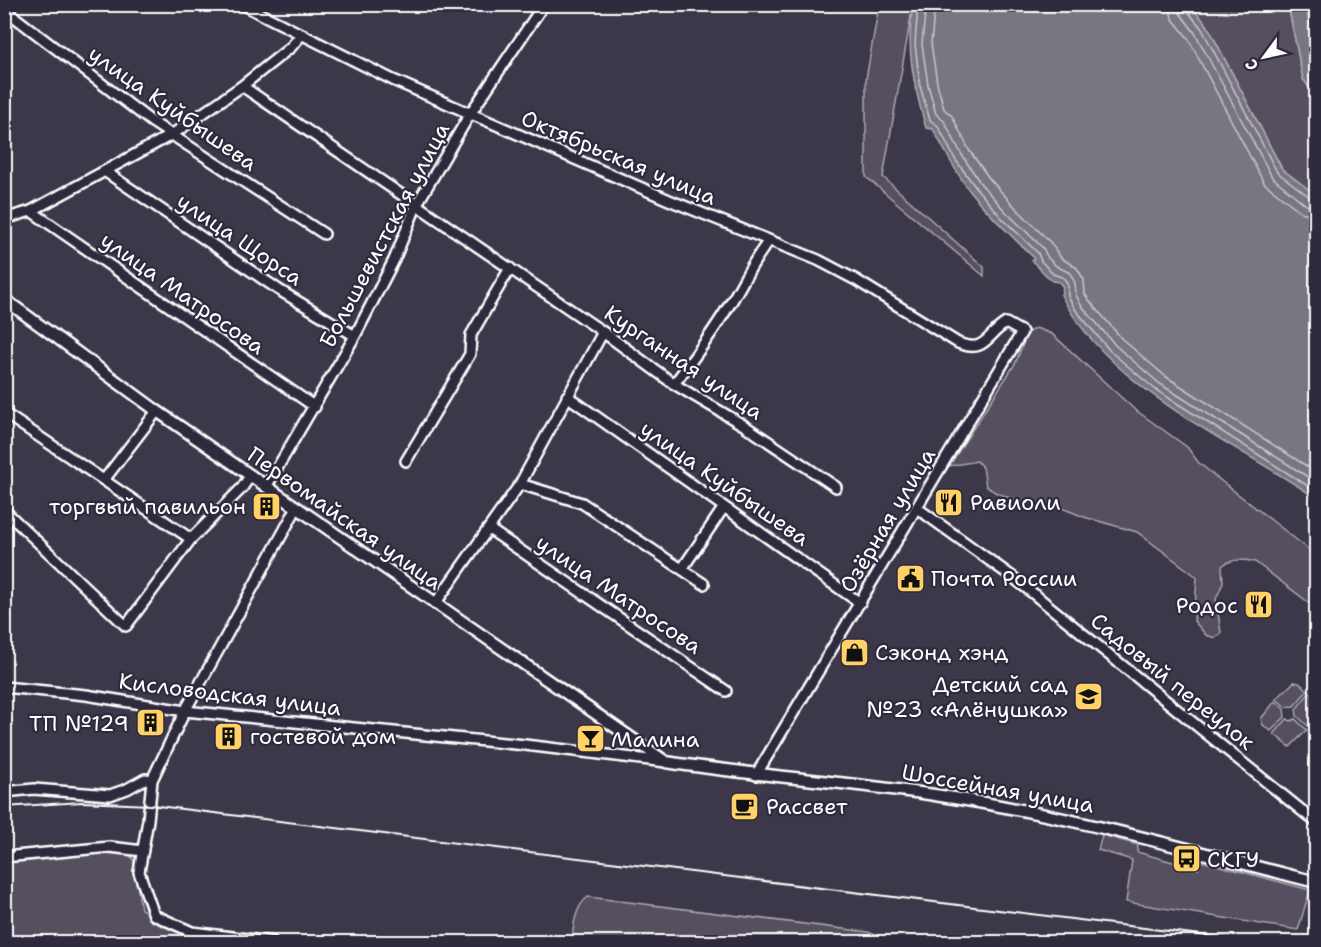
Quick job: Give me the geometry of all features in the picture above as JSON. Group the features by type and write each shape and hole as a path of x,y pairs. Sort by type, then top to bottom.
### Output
{"main road":[{"name":"Первомайская улица","path":"4,299 296,509 666,762"},
{"name":"Шоссейная улица","path":"666,762 756,775 942,796 1106,827 1317,882"}],"street":[{"name":"Октябрьская улица","path":"241,4 393,80 769,242 818,260 856,280 958,343 973,347 979,346"},
{"name":"Большевистская улица","path":"266,488 355,336 394,260 417,204 470,114 543,4"},
{"name":"улица Куйбышева","path":"4,9 152,122 324,234"},
{"path":"4,213 11,217 31,211 172,134 242,86 291,47 302,34"},
{"name":"Курганная улица","path":"242,86 603,332 674,384 745,426 836,487"},
{"name":"улица Щорса","path":"106,172 279,290 355,336"},
{"name":"улица Матросова","path":"31,211 315,406"},
{"path":"674,384 708,340 758,254 769,242"},
{"path":"406,461 470,354 471,335 510,268"},
{"name":"Озёрная улица","path":"756,775 1022,332 1006,323 979,346"},
{"path":"435,604 519,484 603,332"},
{"name":"улица Куйбышева","path":"567,396 860,603"},
{"path":"104,480 157,411"},
{"path":"4,413 191,539"},
{"path":"4,510 126,626 191,539 242,488 250,476"},
{"path":"519,484 582,503 704,584"},
{"path":"682,569 724,507"},
{"name":"Садовый переулок","path":"917,508 1014,578 1317,822"},
{"path":"273,942 192,932 154,915 139,872 152,780 185,711 296,509"},
{"name":"улица Матросова","path":"489,529 726,691"},
{"name":"Кисловодская улица","path":"4,687 86,695 185,711 525,745 666,762"},
{"path":"4,792 34,789 110,795 145,779 152,780"},
{"path":"4,857 110,847 143,851"}],"shaded area":[{"path":"879,5 913,5 883,177 984,267 984,276 866,177 866,79"},
{"path":"1190,5 1288,5 1303,79 1316,97 1316,195 1282,169 1207,25"},
{"path":"1305,5 1316,5 1316,36 1311,29"},
{"path":"1036,328 1052,334 1134,409 1187,447 1198,462 1211,473 1316,555 1316,608 1255,562 1233,560 1222,566 1223,583 1216,599 1221,633 1215,638 1206,635 1194,621 1197,577 1137,532 1084,517 1057,506 1020,502 995,492 986,486 983,468 977,461 949,466 1015,364 1028,332"},
{"path":"1294,682 1308,690 1294,706 1286,707 1276,699"},
{"path":"1310,692 1316,698 1316,718 1309,727 1297,716 1296,709"},
{"path":"1275,701 1284,709 1285,717 1271,731 1263,725 1261,719"},
{"path":"1287,719 1291,721 1295,719 1307,730 1290,747 1274,734"},
{"path":"1102,835 1138,845 1137,852 1198,869 1201,861 1310,890 1298,930 1126,902 1132,860 1098,850"},
{"path":"110,850 128,853 133,859 141,909 207,942 5,942 4,863"},
{"path":"588,897 868,932 892,942 572,942 577,911"}],"water":[{"path":"913,5 1190,5 1207,25 1282,169 1316,195 1316,498 1175,410 1141,386 1109,358 1082,328 1061,295 1063,287 1059,282 1052,281 1032,261 1034,258 972,194 933,129 926,128 910,52"},
{"path":"1288,5 1305,5 1311,29 1316,72 1316,97 1303,79"}],"railway":[{"path":"4,807 82,802 150,805 1257,942"}],"place":[{"name":"Равиоли","path":"949,502"},
{"name":"торгвый павильон","path":"267,506"},
{"name":"Почта России","path":"910,578"},
{"name":"Родос","path":"1259,605"},
{"name":"Сэконд хэнд","path":"854,652"},
{"name":"Детский сад №23 «Алёнушка»","path":"1089,697"},
{"name":"ТП №129","path":"150,723"},
{"name":"гостевой дом","path":"229,736"},
{"name":"Малина","path":"590,739"},
{"name":"Рассвет","path":"745,806"},
{"name":"СКГУ","path":"1186,859"}]}
